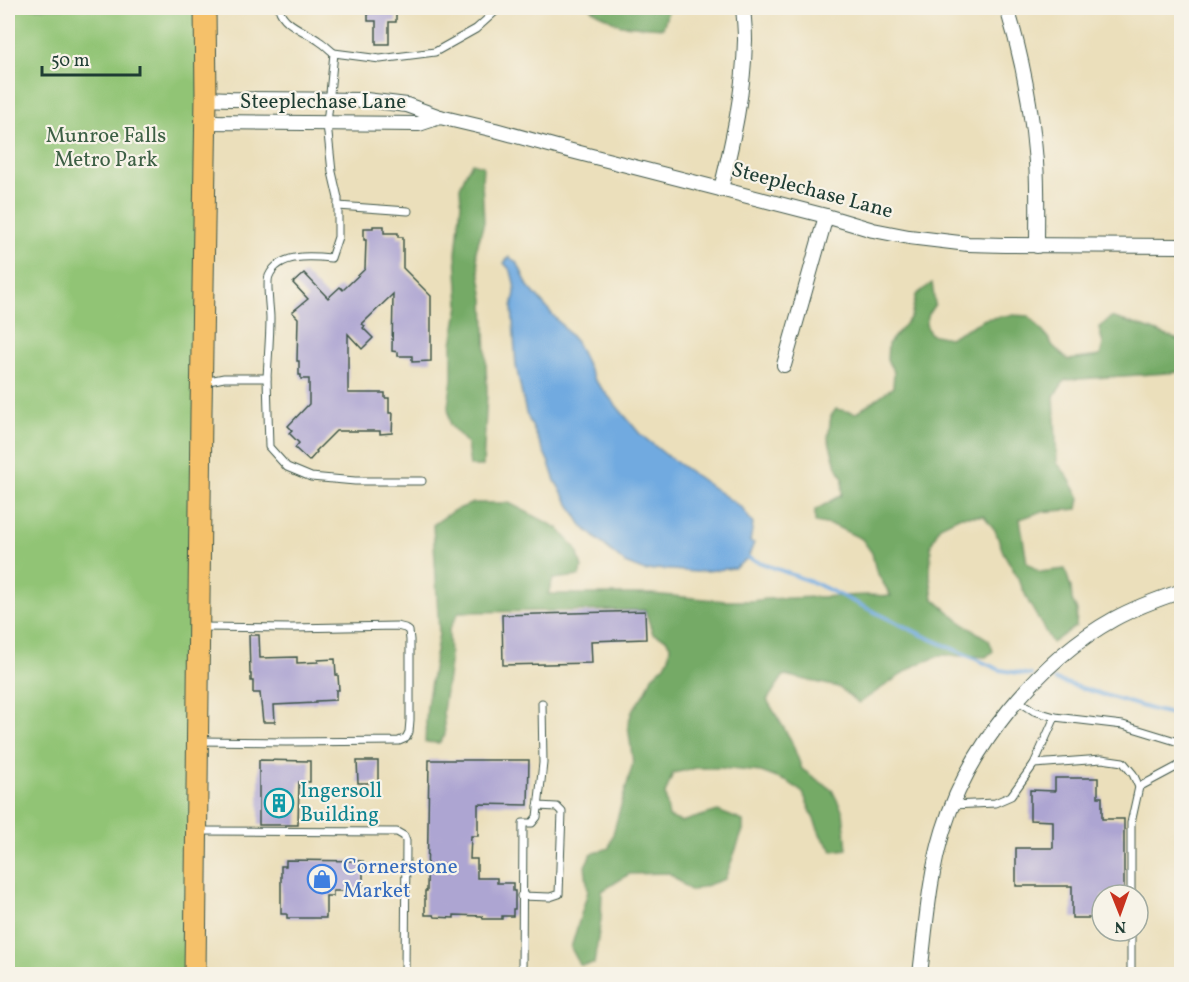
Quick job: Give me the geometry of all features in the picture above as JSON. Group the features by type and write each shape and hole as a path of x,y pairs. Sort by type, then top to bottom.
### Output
{"main road":[{"path":"195,975 197,741 207,373 205,8"}],"street":[{"path":"721,189 737,121 742,81 745,40 743,8"},
{"path":"1007,8 1030,110 1036,161 1036,246"},
{"name":"Steeplechase Lane","path":"206,98 366,99 407,105 440,117 873,230 920,238 968,244 1182,246"},
{"name":"Steeplechase Lane","path":"206,122 419,124 440,117"},
{"path":"784,365 826,216"},
{"path":"920,975 934,863 952,805 976,756 1017,700 1037,679 1085,637 1138,607 1182,591"}],"lane":[{"path":"279,8 280,14 290,24 334,53 380,58 435,52 476,29 498,8"},
{"path":"334,53 327,124 332,172 338,198 338,237 331,258 310,256 291,259 276,265 268,278 269,447 287,467 310,477 355,481 422,481"},
{"path":"338,206 408,211"},
{"path":"207,373 224,378 267,378"},
{"path":"207,373 224,378"},
{"path":"197,741 399,741 406,738 410,720 410,640 409,631 405,628 397,626 200,627"},
{"path":"1017,700 1034,711 1055,717 1123,725 1182,743"},
{"path":"522,975 523,823 532,823 537,817 543,763 542,703"},
{"path":"952,805 995,803 1011,796 1034,764 1055,717"},
{"path":"1034,764 1102,759 1123,762 1133,774 1139,787 1131,823 1131,883"},
{"path":"1139,787 1168,770 1182,765"},
{"path":"521,896 550,897 558,894 562,812 557,807 538,806"},
{"path":"196,831 397,832 404,836 406,841 405,975"},
{"path":"1131,943 1131,975"}],"green space":[{"name":"Munroe Falls Metro Park","path":"8,8 205,8 195,974 8,974"},
{"path":"591,8 669,8 663,28 620,25"},
{"path":"472,163 483,166 484,222 476,251 484,299 487,393 483,466 470,466 467,443 450,425 448,406 452,379 452,344 459,305 456,254 461,203 460,187"},
{"path":"932,283 935,304 926,324 930,334 949,338 985,319 1011,315 1029,316 1053,346 1068,360 1100,356 1103,344 1099,328 1111,317 1181,341 1181,372 1065,380 1054,396 1057,463 1080,498 1078,509 1040,512 1020,519 1027,563 1040,572 1065,569 1072,600 1077,610 1076,626 1052,643 1003,552 995,530 984,516 961,516 940,526 931,545 930,576 933,598 963,624 989,640 993,651 986,657 942,655 916,665 859,703 838,687 784,675 767,700 791,740 802,769 832,790 843,812 847,849 833,851 821,836 803,793 788,782 761,772 720,768 696,768 673,773 665,794 669,817 681,822 718,811 743,821 743,830 725,879 691,891 669,873 629,874 602,891 601,919 594,964 580,965 571,948 588,891 585,866 591,854 609,848 633,763 628,725 632,711 646,691 652,677 665,665 669,657 670,645 665,638 653,634 645,610 459,612 449,630 450,663 443,711 445,735 439,743 425,742 427,705 439,633 433,525 453,511 473,503 509,503 558,528 577,550 582,568 579,576 553,579 548,594 652,594 726,601 891,596 876,571 872,553 862,539 835,526 815,522 815,510 842,495 843,479 828,438 831,416 836,409 856,413 893,387 894,372 887,360 888,344 911,317 916,295"}],"water":[{"path":"509,257 519,266 528,286 576,342 594,379 640,434 742,508 753,524 750,542 754,543 748,558 735,568 696,572 659,569 645,571 625,563 583,527 555,481 526,413 516,366 512,307 515,293 514,283 511,271 504,263"}],"building":[{"path":"368,8 396,8 396,22 389,22 389,44 376,44 376,21 368,21"},
{"path":"373,226 384,226 384,233 398,233 398,237 403,237 403,268 431,296 431,361 412,362 412,356 398,356 398,352 392,351 393,294 362,324 373,338 362,349 348,334 348,393 385,393 385,398 389,398 389,413 393,413 392,433 336,431 309,461 295,448 299,443 289,433 292,430 288,426 309,404 309,379 301,379 299,361 297,361 298,318 292,312 308,299 293,283 304,273 328,298 340,287 343,290 365,269 364,228 373,228"},
{"path":"645,611 646,639 591,641 592,663 503,665 502,615"},
{"path":"249,635 259,635 260,658 297,657 297,663 335,659 339,690 336,690 336,700 274,705 275,722 263,722 260,693 253,693 253,681 251,681"},
{"name":"Ingersoll Building","path":"259,760 310,761 310,782 299,782 298,825 259,825"},
{"path":"429,760 529,760 528,805 478,804 478,836 471,836 470,859 477,859 477,878 497,878 497,883 513,883 515,909 513,909 513,916 502,916 502,919 483,919 482,916 454,915 454,918 425,915"},
{"path":"357,761 378,761 378,783 358,783"},
{"path":"1055,778 1098,778 1098,797 1102,797 1102,819 1124,819 1124,883 1090,883 1090,918 1072,918 1072,886 1016,886 1016,848 1053,848 1053,821 1030,820 1030,790 1055,791"},
{"name":"Cornerstone Market","path":"286,860 363,861 363,891 333,891 333,896 326,896 326,918 287,918 287,914 281,914 281,866 286,866"}],"waterway":[{"path":"748,558 817,584 1000,670 1031,675"},
{"path":"1055,680 1154,710 1182,716"}],"place":[{"name":"Ingersoll Building","path":"279,803"},
{"name":"Cornerstone Market","path":"322,879"}]}
